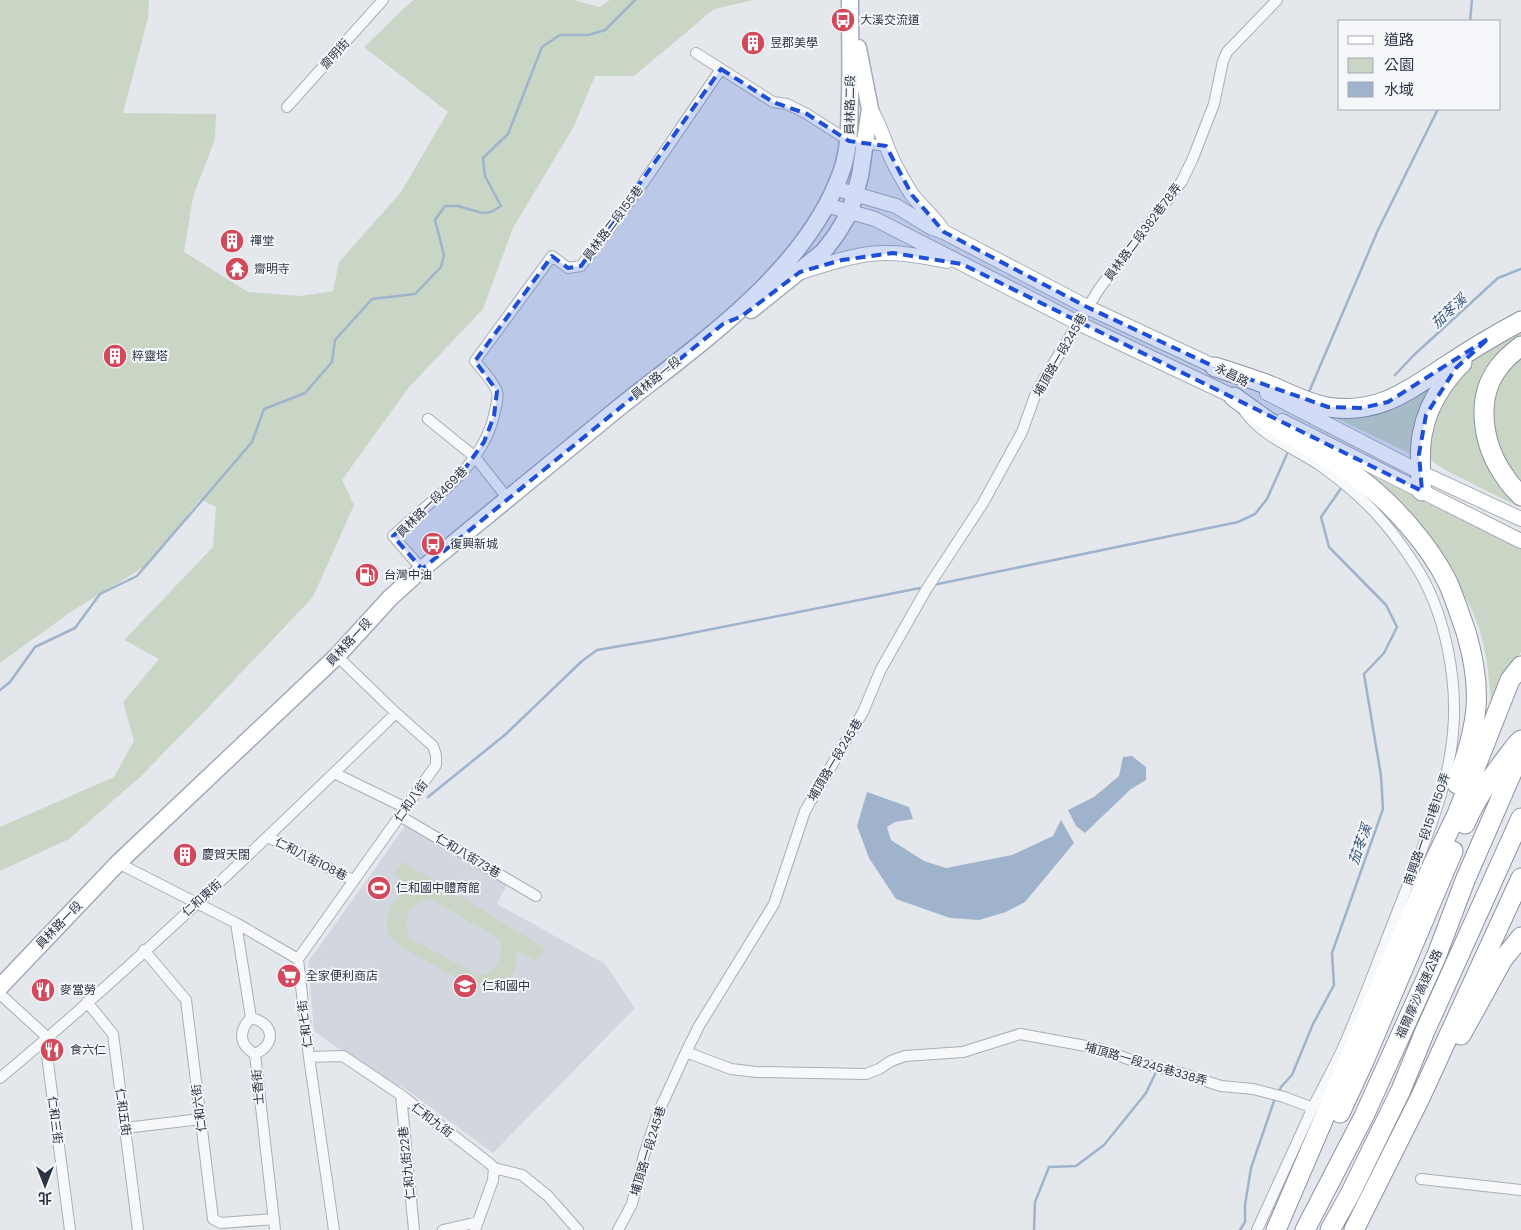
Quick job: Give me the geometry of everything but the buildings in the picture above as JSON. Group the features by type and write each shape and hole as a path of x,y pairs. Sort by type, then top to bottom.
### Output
{"highway":[{"path":"1215,366 1266,384 1309,403 1328,407 1362,408 1388,402 1404,394 1489,338 1521,321"},
{"path":"1422,492 1419,454 1421,434 1426,415 1436,395 1456,368 1489,338"},
{"path":"1521,346 1506,358 1497,369 1485,399 1484,418 1491,451 1506,479 1521,496"},
{"path":"1234,397 1276,427 1301,440 1358,478 1389,504 1413,531 1447,581 1458,607 1469,642 1475,671 1476,705 1473,730 1466,756 1433,864"},
{"path":"1276,1230 1456,814 1510,680 1521,666"},
{"path":"1282,1230 1364,1061 1470,810 1490,779 1521,740"},
{"name":"福爾摩沙高速公路","path":"1305,1230 1364,1116 1432,966 1466,878 1521,752"},
{"name":"福爾摩沙高速公路","path":"1330,1230 1349,1196 1401,1090 1425,1031 1521,818"},
{"path":"1354,1230 1420,1098 1521,878"},
{"path":"1365,1230 1381,1192 1425,1109 1460,1036 1521,891"},
{"path":"1460,1036 1504,960 1521,937"}],"main road":[{"name":"員林路二段","path":"851,0 870,109 860,176 854,195"},
{"name":"員林路二段","path":"826,205 842,169 849,141 851,0"},
{"path":"870,109 877,120 896,168 912,195 938,222 944,232"},
{"name":"永昌路","path":"834,188 896,206 932,228 944,232 1087,307 1215,366 1420,472 1521,519"},
{"name":"員林路一段","path":"723,324 742,316 824,252 850,212 854,195"},
{"name":"永昌路","path":"826,205 874,220 1078,323 1234,397 1521,541"},
{"name":"員林路一段","path":"0,987 118,864 337,656 390,598 422,569 723,324 779,271 791,257 826,205"},
{"path":"800,272 870,254 893,253 915,255 962,264"}],"street":[{"name":"齋明街","path":"287,107 383,0"},
{"name":"員林路二段382巷78弄","path":"1087,307 1182,181 1214,104 1223,61 1227,52 1277,0"},
{"path":"696,53 773,102 787,104 807,114 849,141 886,146"},
{"name":"員林路二段155巷","path":"475,457 484,442 494,416 498,398 497,391 476,361 552,256 568,268 581,266 639,189 721,70"},
{"name":"埔頂路一段245巷","path":"618,1230 632,1204 658,1113 704,1018 774,904 805,811 863,712 881,669 926,590 983,503 1022,432 1036,393 1087,307"},
{"name":"南興路一段151巷150弄","path":"1234,397 1253,423 1319,465 1352,489 1394,534 1417,568 1433,601 1445,638 1452,674 1453,733 1449,764 1422,850 1340,1054 1257,1230"},
{"path":"428,419 475,457 508,499"},
{"name":"員林路一段469巷","path":"422,569 393,536 458,478 475,457"},
{"name":"仁和八街","path":"298,960 436,765 436,755 433,746 337,656"},
{"name":"仁和東街","path":"0,1078 46,1039 268,837 396,713"},
{"name":"仁和八街73巷","path":"334,773 403,812 536,896"},
{"name":"仁和八街108巷","path":"268,837 353,880"},
{"path":"118,864 236,924 298,960"},
{"path":"236,924 251,1018 260,1020 267,1026 270,1034 269,1043 264,1050 255,1054"},
{"name":"仁和六街","path":"144,950 186,1000 213,1219 221,1223 274,1218"},
{"name":"仁和七街","path":"298,960 309,1057 334,1230"},
{"path":"0,994 46,1039"},
{"name":"仁和五街","path":"87,1002 113,1034 138,1230"},
{"name":"士香街","path":"251,1018 244,1025 242,1035 243,1043 248,1050 255,1054 275,1230"},
{"name":"埔頂路一段245巷338弄","path":"686,1052 731,1069 756,1072 866,1074 905,1056 963,1052 1020,1034 1097,1048 1134,1061 1182,1073 1221,1086 1253,1089 1284,1097 1313,1108"},
{"name":"仁和三街","path":"46,1039 70,1230"},
{"name":"仁和九街","path":"309,1057 343,1056 400,1095 494,1168"},
{"name":"仁和九街22巷","path":"400,1095 414,1230"},
{"path":"125,1128 200,1119"},
{"path":"444,1230 476,1226 493,1180 494,1168 522,1174 548,1196 578,1230"},
{"path":"1421,1179 1521,1190"}],"highlighted area":[{"path":"721,69 773,102 807,114 849,141 886,146 912,195 944,232 1087,307 1215,367 1328,407 1362,408 1388,402 1489,338 1456,368 1426,415 1419,454 1422,491 962,264 893,253 842,260 800,272 742,316 723,324 422,569 393,536 458,478 484,442 494,416 497,391 475,361 552,256 568,268 581,266"}],"shaded area":[{"name":"仁和國中","path":"408,821 508,882 497,904 605,964 635,1008 493,1153 400,1085 393,1088 314,1031 308,962"}],"green space":[{"path":"0,0 149,0 148,18 123,113 216,114 215,139 193,197 184,252 248,292 301,296 333,291 339,262 401,192 448,112 364,47 413,0 573,0 600,7 610,0 753,0 714,9 634,76 595,76 573,128 513,228 483,309 409,387 342,480 354,505 313,597 139,778 69,839 0,871 0,827 114,777 134,741 123,702 159,659 124,640 213,547 216,507 200,499 149,564 72,611 0,663"},
{"path":"1521,330 1521,337 1478,406 1520,505 1519,507 1447,471 1427,458 1429,430 1455,378 1471,361"},
{"path":"1521,354 1521,488 1498,447 1492,420 1496,386"},
{"path":"1428,385 1432,388 1411,454 1319,410"},
{"path":"1356,468 1521,549 1521,652 1509,666 1491,702 1487,666 1480,631 1468,602 1452,576 1433,553"},
{"path":"402,861 544,949 536,961 516,950 517,962 515,969 506,980 494,986 473,987 399,946 388,933 387,917 391,906 399,896 415,890 394,874","holes":["431,899 499,939 501,952 498,963 490,971 478,975 410,938 407,931 407,918 409,912 418,903"]}],"water":[{"path":"1132,756 1146,767 1146,780 1131,789 1085,833 1076,826 1068,810 1094,797 1119,776 1123,757"},
{"path":"867,792 909,807 913,819 895,822 887,827 891,840 924,861 946,868 1012,855 1053,836 1061,820 1074,843 1025,902 1006,912 979,920 950,918 896,899 869,858 857,826"}],"waterway":[{"path":"0,690 10,682 35,647 75,628 100,594 137,576 252,442 264,409 305,393 332,362 335,340 372,299 415,294 441,267 444,255 435,220 445,206 458,206 482,213 491,212 501,206 485,176 483,158 508,134 542,47 560,35 588,35 605,30 635,0"},
{"path":"1470,20 1472,0"},
{"path":"1309,392 1378,230 1438,110"},
{"name":"茄苳溪","path":"1395,375 1414,355 1498,278 1521,269"},
{"path":"933,585 1238,522 1255,514 1267,499 1287,454"},
{"name":"茄苳溪","path":"1278,1093 1292,1075 1313,1024 1334,985 1332,953 1383,809 1381,776 1364,674 1384,653 1397,627 1386,605 1329,547 1321,517 1342,487"},
{"path":"428,797 506,734 582,661 597,650 920,588"},
{"path":"1034,1230 1035,1202 1049,1167 1076,1166 1104,1145 1146,1093 1157,1070"},
{"name":"茄苳溪","path":"1240,1230 1245,1222 1245,1205 1251,1168 1275,1098"}],"place":[{"name":"大溪交流道","path":"843,20"},
{"name":"昱郡美學","path":"753,43"},
{"name":"禪堂","path":"232,241"},
{"name":"齋明寺","path":"237,269"},
{"name":"粹靈塔","path":"115,356"},
{"name":"復興新城","path":"433,544"},
{"name":"台灣中油","path":"367,575"},
{"name":"慶賀天闊","path":"185,855"},
{"name":"仁和國中體育館","path":"379,888"},
{"name":"全家便利商店","path":"289,976"},
{"name":"仁和國中","path":"465,986"},
{"name":"麥當勞","path":"43,990"},
{"name":"食六仁","path":"52,1050"}]}
